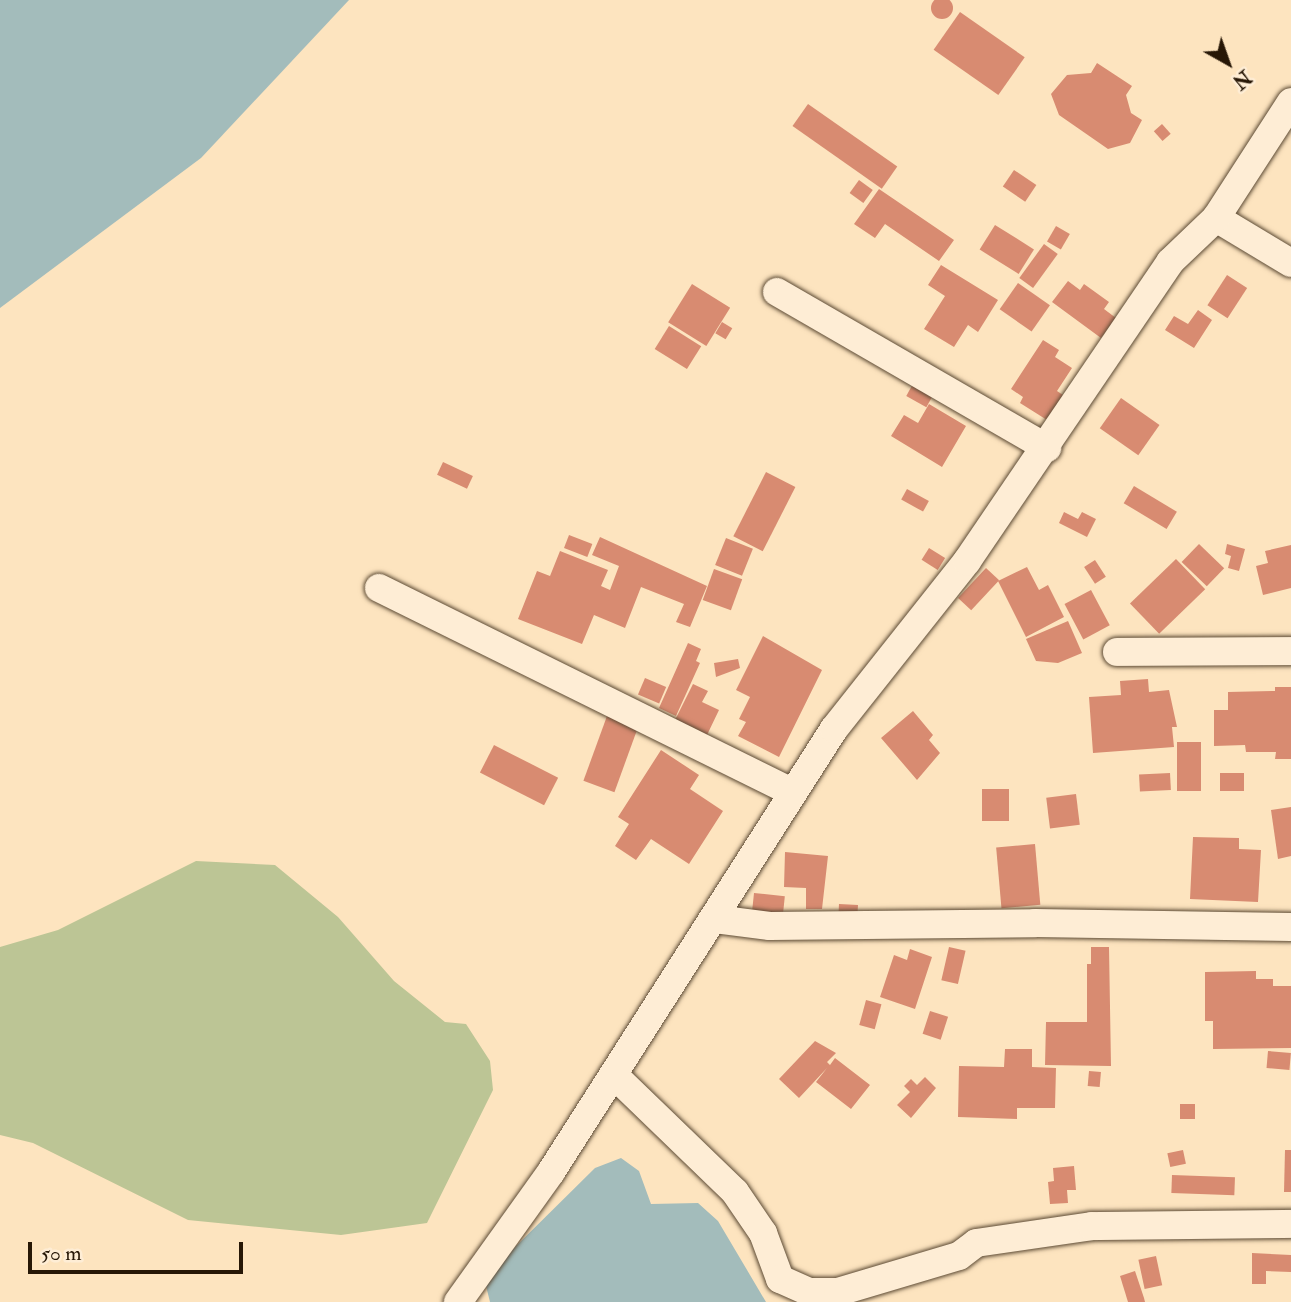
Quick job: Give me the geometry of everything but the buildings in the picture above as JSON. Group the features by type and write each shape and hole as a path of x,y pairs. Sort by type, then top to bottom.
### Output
{"street":[{"path":"458,1302 614,1075 715,919 791,792 834,729 967,561 1047,448 1170,262 1216,218 1291,102"},
{"path":"1216,218 1291,263"},
{"path":"777,292 1047,448"},
{"path":"379,588 791,792"},
{"path":"1117,652 1291,651"},
{"path":"715,919 770,926 1074,923 1291,927"},
{"path":"614,1075 735,1192 763,1233 780,1279 809,1292 838,1292 959,1256 976,1243 1092,1226 1291,1224"}],"green space":[{"path":"196,861 275,865 338,917 394,981 445,1022 466,1024 490,1061 493,1090 427,1223 341,1235 188,1220 33,1143 0,1135 0,947 58,930"}],"water":[{"path":"0,0 349,0 201,158 0,308"},
{"path":"621,1158 639,1171 651,1204 698,1203 718,1221 766,1302 490,1302 486,1286 509,1253 595,1168"}]}
